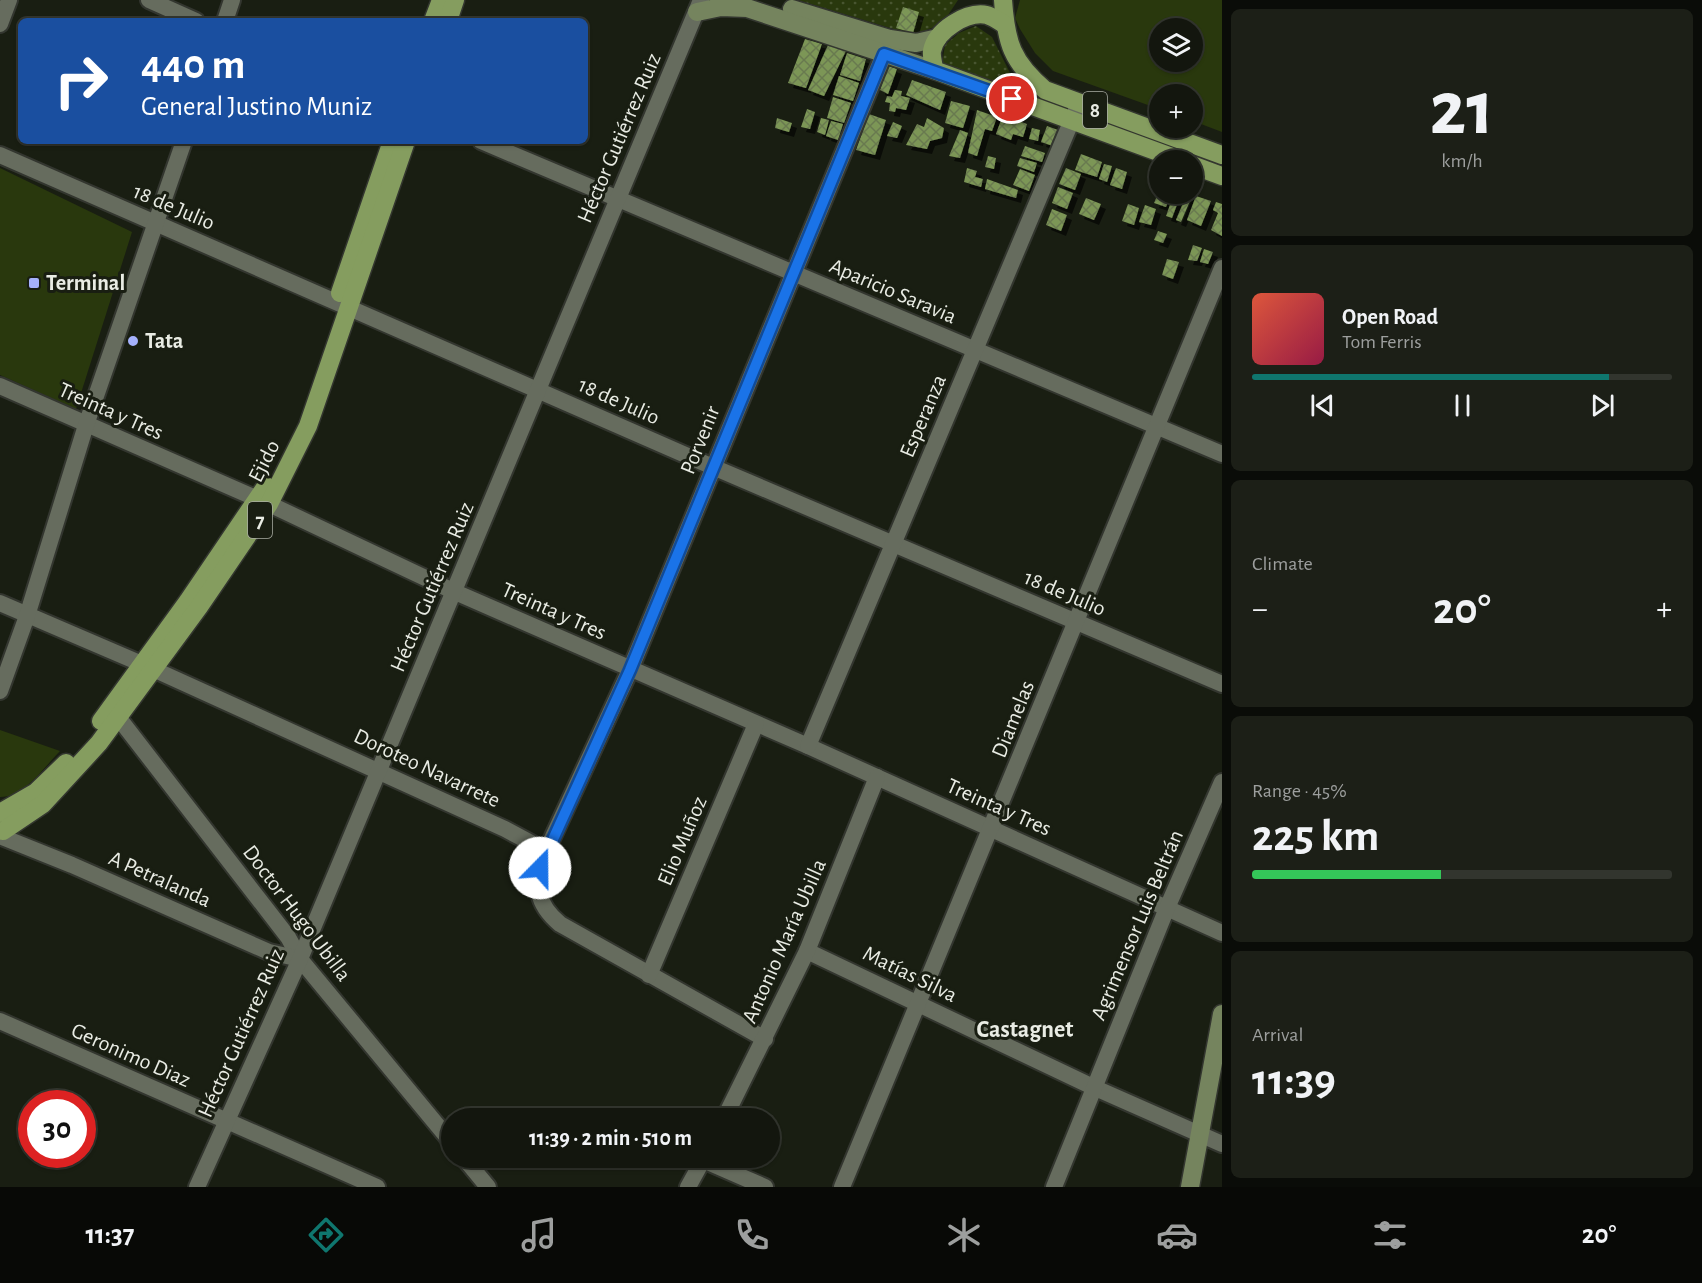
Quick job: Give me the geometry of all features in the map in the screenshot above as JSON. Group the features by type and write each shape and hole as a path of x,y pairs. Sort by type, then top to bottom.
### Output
{"main road":[{"path":"434,18 441,0"},
{"path":"449,18 455,0"},
{"path":"955,23 969,0"},
{"name":"8","path":"1003,0 1004,24 1010,50 1024,72 1044,90 1222,155"},
{"path":"934,70 932,51 938,38 955,23 970,16 988,15 1004,24"},
{"name":"8","path":"934,70 1151,150"},
{"name":"Ejido","path":"343,303 391,144"},
{"name":"Ejido","path":"1,833 49,797 88,757 115,713 264,502 405,144"},
{"path":"1203,169 1222,176"},
{"name":"Ejido","path":"0,813 20,803 53,776 115,713"}],"street":[{"path":"0,24 9,0"},
{"path":"149,0 189,18"},
{"path":"226,18 232,0"},
{"path":"761,0 887,46 934,70"},
{"path":"699,6 747,8 887,46 938,38"},
{"name":"Héctor Gutiérrez Ruiz","path":"196,1187 300,959 699,6"},
{"name":"Porvenir","path":"544,856 630,670 887,46"},
{"name":"Esperanza","path":"808,746 1079,104"},
{"path":"0,691 27,616 86,425 183,144"},
{"name":"Aparicio Saravia","path":"488,144 1222,454"},
{"name":"18 de Julio","path":"0,155 713,466 1222,684"},
{"name":"Diamelas","path":"842,1187 1222,268"},
{"name":"Treinta y Tres","path":"0,386 264,502 455,592 808,746 1222,933"},
{"name":"Doroteo Navarrete","path":"0,603 148,666 505,829 533,844 544,856"},
{"name":"Doctor Hugo Ubilla","path":"115,713 288,937 300,959 441,1130"},
{"name":"Elio Muñoz","path":"649,975 756,724"},
{"name":"Antonio María Ubilla","path":"730,1108 807,951 877,777"},
{"name":"Agrimensor Luis Beltrán","path":"1054,1187 1167,908 1222,782"},
{"name":"A Petralanda","path":"1,833 269,952 300,959"},
{"path":"544,856 536,880 540,899 549,915 560,924 765,1039"},
{"name":"Matías Silva","path":"807,951 1093,1087 1222,1144"},
{"path":"1190,1187 1222,1014"},
{"name":"Geronimo Diaz","path":"0,1022 377,1187"},
{"path":"472,1168 488,1187"},
{"path":"688,1187 698,1168"},
{"path":"723,1168 765,1187"}],"green space":[{"path":"798,0 958,0 942,24 913,35"},
{"path":"1020,0 1222,0 1222,132 1203,125 1203,84 1149,84 1149,105 1053,71 1035,53 1015,18"},
{"path":"976,26 992,37 1011,75 1050,106 942,65 945,45 959,33"},
{"path":"0,168 132,232 76,409 0,375"},
{"path":"0,730 60,751 26,787 9,796 0,797"}],"building":[{"path":"903,7 919,12 913,33 896,28"},
{"path":"805,39 822,44 806,88 788,83"},
{"path":"828,45 846,51 824,96 808,90"},
{"path":"847,53 866,59 860,81 840,75"},
{"path":"888,66 897,69 888,94 880,90"},
{"path":"839,76 859,83 853,101 833,95"},
{"path":"912,80 946,92 940,110 906,95"},
{"path":"895,90 902,91 901,96 910,98 906,110 896,108 895,112 889,111 890,103 885,102 887,96 892,97"},
{"path":"833,97 851,103 844,123 827,118"},
{"path":"951,101 970,106 963,128 945,123"},
{"path":"807,109 815,112 810,129 801,127"},
{"path":"977,110 997,117 992,131 985,129 977,156 968,153"},
{"path":"869,114 886,120 875,155 856,150"},
{"path":"1003,115 1027,124 1023,137 1013,134 1011,140 996,134"},
{"path":"777,118 792,123 789,132 775,128"},
{"path":"821,118 829,120 825,135 817,132"},
{"path":"927,118 944,128 942,138 930,141 927,149 906,145 917,124 924,127"},
{"path":"831,121 843,124 838,140 826,136"},
{"path":"893,122 902,126 897,138 887,136"},
{"path":"1047,126 1058,130 1053,146 1041,142"},
{"path":"1032,128 1040,130 1038,141 1029,139"},
{"path":"960,130 968,133 960,158 949,156"},
{"path":"1025,146 1045,153 1042,162 1021,156"},
{"path":"1081,154 1102,162 1097,177 1075,170"},
{"path":"988,156 996,158 994,169 985,167"},
{"path":"1020,158 1037,163 1034,172 1017,166"},
{"path":"1104,164 1112,166 1107,182 1099,179"},
{"path":"967,168 977,171 975,177 983,179 981,187 964,182"},
{"path":"1066,168 1081,174 1075,190 1059,184"},
{"path":"1116,168 1127,172 1122,189 1110,185"},
{"path":"1020,169 1035,175 1029,191 1013,185"},
{"path":"987,179 1018,190 1016,198 985,189"},
{"path":"1058,187 1073,193 1067,209 1052,203"},
{"path":"1086,198 1101,204 1094,220 1079,214"},
{"path":"1203,198 1211,201 1201,226 1187,220 1193,204 1203,204"},
{"path":"1216,202 1222,204 1222,236 1211,230 1218,213 1213,210"},
{"path":"1128,204 1139,208 1134,225 1122,221"},
{"path":"1170,204 1177,204 1172,218 1166,216"},
{"path":"1183,204 1189,204 1181,222 1176,220"},
{"path":"1145,205 1156,209 1151,225 1139,222"},
{"path":"1052,209 1067,215 1061,231 1046,225"},
{"path":"1158,231 1167,234 1163,243 1154,240"},
{"path":"1193,245 1202,248 1197,261 1188,260"},
{"path":"1204,249 1213,252 1208,264 1200,262"},
{"path":"1167,259 1179,262 1173,279 1162,275"}],"place":[{"name":"Terminal","path":"34,283"},
{"name":"Tata","path":"133,341"}],"district":[{"name":"Castagnet","path":"1025,1030"}],"route":[{"path":"540,868 630,670 884,54 924,66 1012,99"}]}
